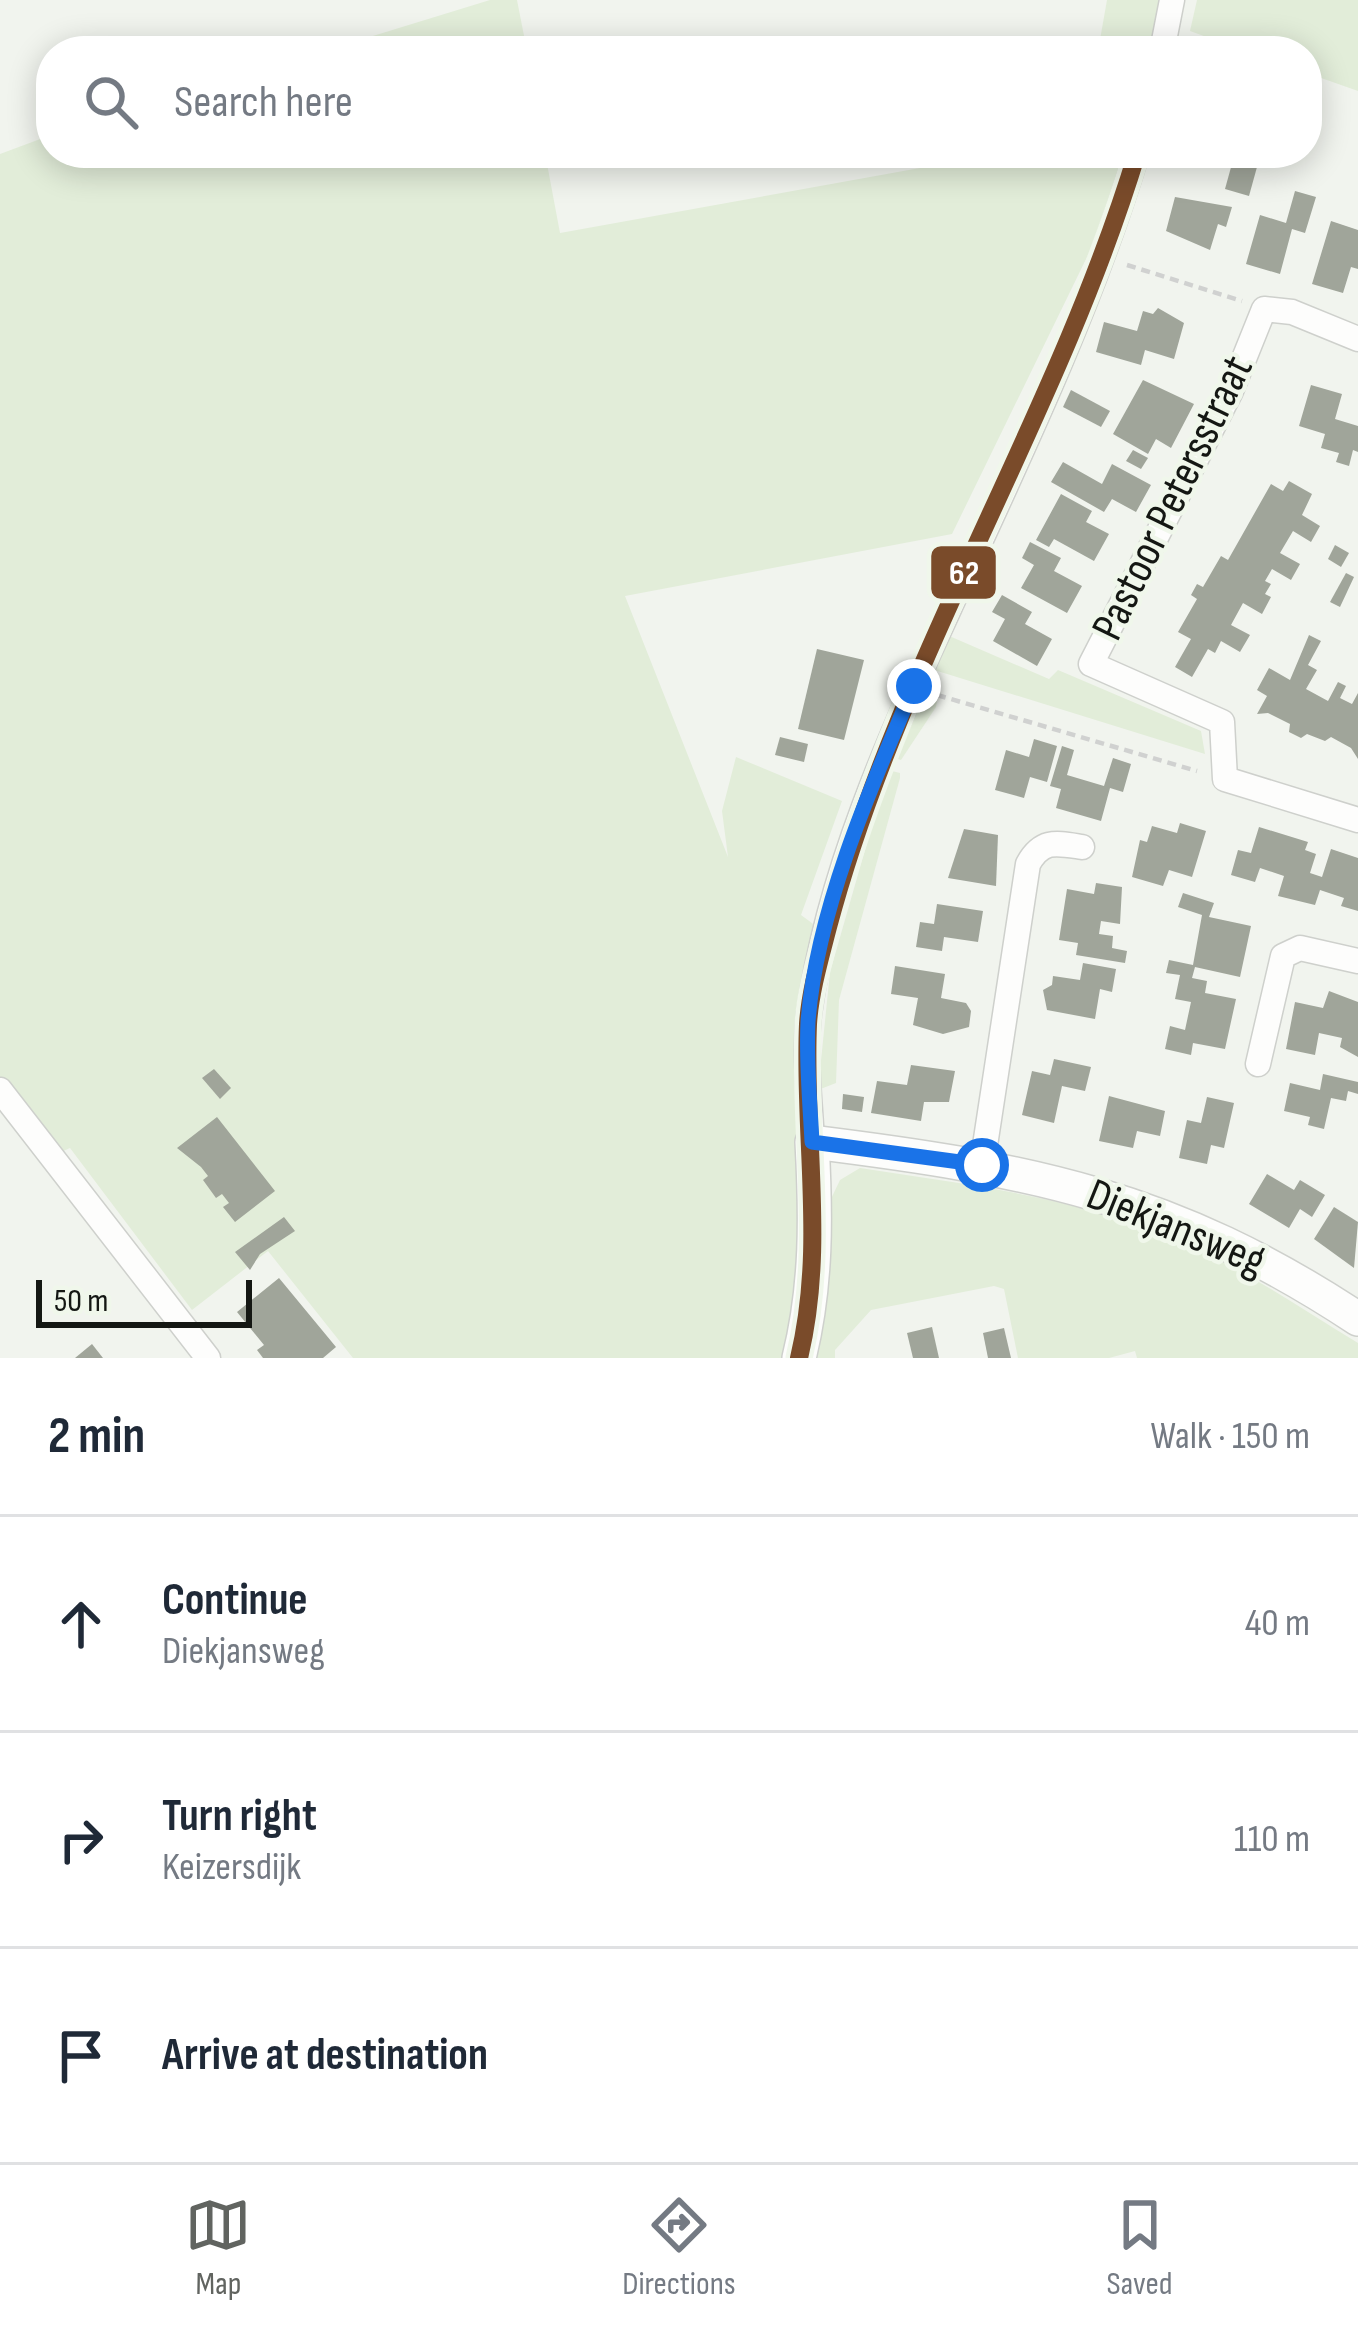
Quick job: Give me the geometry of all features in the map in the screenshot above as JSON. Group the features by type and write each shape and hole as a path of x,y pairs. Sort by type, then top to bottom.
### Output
{"street":[{"path":"1165,36 1172,0"},
{"path":"799,1358 810,1311 817,1237 808,1038 815,979 875,778 1105,257 1132,168"},
{"name":"Pastoor Petersstraat","path":"1225,779 1222,722 1091,664 1231,391 1264,308 1292,312 1358,339"},
{"path":"1225,779 1358,820"},
{"path":"982,1165 1028,864 1036,848 1050,842 1082,847"},
{"path":"1258,1064 1283,956 1300,948 1358,961"},
{"path":"0,1090 208,1358"},
{"name":"Diekjansweg","path":"812,1142 982,1165 1153,1209 1244,1250 1358,1319"}],"path":[{"path":"1105,257 1264,308"},
{"path":"944,698 1225,779"}],"green space":[{"path":"490,0 517,0 524,36 373,36"},
{"path":"1107,0 1162,0 1154,36 1101,36"},
{"path":"1197,0 1358,0 1358,91 1322,78 1322,36 1204,36 1190,31"},
{"path":"36,141 36,168 548,168 560,233 920,168 1121,168 1088,255 952,534 625,596 728,857 722,811 736,757 842,801 801,915 820,929 807,1197 790,1358 353,1358 268,1251 192,1310 70,1148 59,1153 0,1077 0,154"},
{"path":"947,635 1049,679 1058,670 1201,731 1205,754 931,669"},
{"path":"919,694 937,701 936,707 901,760 892,757"},
{"path":"888,770 900,773 900,778 839,1000 836,1083 818,1090 830,972"},
{"path":"860,1168 1037,1198 1166,1236 1246,1274 1358,1343 1358,1358 1137,1358 1135,1351 1109,1358 1018,1358 1004,1289 994,1286 871,1310 835,1350 835,1358 813,1358 829,1203 840,1180"}],"building":[{"path":"1231,168 1257,168 1249,196 1225,189"},
{"path":"1295,191 1316,197 1305,233 1292,229 1280,274 1246,264 1260,215 1286,223"},
{"path":"1175,197 1232,207 1226,227 1218,224 1210,250 1166,231"},
{"path":"1331,221 1358,230 1358,269 1351,267 1343,293 1312,284"},
{"path":"1158,308 1184,323 1174,359 1145,350 1141,365 1096,352 1104,322 1137,331 1143,311 1153,314"},
{"path":"1143,380 1194,404 1171,448 1156,439 1148,454 1113,434"},
{"path":"1311,385 1342,394 1335,419 1358,426 1358,452 1353,450 1349,466 1336,462 1339,453 1321,448 1325,434 1299,426"},
{"path":"1071,390 1110,411 1101,427 1063,407"},
{"path":"1133,450 1148,458 1141,469 1126,461"},
{"path":"1063,462 1102,484 1112,464 1151,485 1136,512 1112,499 1104,512 1051,482"},
{"path":"1289,481 1312,494 1302,515 1320,526 1311,542 1293,531 1280,553 1300,564 1291,580 1272,569 1265,581 1271,584 1265,594 1271,597 1262,614 1243,603 1231,625 1250,635 1240,652 1221,641 1215,653 1208,649 1192,677 1175,667 1191,639 1178,632 1197,599 1191,595 1197,584 1203,587 1221,556 1228,560 1271,484 1283,491"},
{"path":"1061,494 1092,511 1086,522 1109,534 1094,561 1054,539 1049,547 1036,540"},
{"path":"1030,542 1061,558 1054,571 1082,586 1067,613 1021,588 1034,565 1022,558"},
{"path":"1335,545 1349,553 1341,567 1328,559"},
{"path":"1346,573 1354,577 1340,607 1330,602"},
{"path":"1002,595 1032,612 1025,624 1052,639 1037,666 993,641 1005,619 992,612"},
{"path":"1309,635 1321,641 1308,665 1317,670 1306,689 1328,701 1338,682 1346,686 1340,698 1352,704 1358,693 1358,759 1351,748 1331,737 1325,741 1307,734 1301,738 1289,732 1290,724 1268,713 1257,714 1267,696 1257,690 1269,668 1290,680"},
{"path":"817,649 864,660 844,740 798,729"},
{"path":"780,737 808,744 804,762 775,755"},
{"path":"1034,739 1057,746 1047,782 1030,777 1024,798 995,790 1006,750 1029,757"},
{"path":"1062,746 1074,750 1067,775 1104,786 1113,758 1131,764 1123,792 1110,788 1101,821 1056,808 1061,789 1050,786"},
{"path":"1180,823 1206,831 1192,877 1169,870 1163,886 1132,877 1140,840 1147,842 1152,826 1177,833"},
{"path":"1259,827 1308,842 1305,850 1316,854 1310,873 1322,877 1331,849 1358,858 1358,911 1341,906 1344,898 1320,890 1315,905 1278,896 1284,876 1260,868 1255,882 1231,875 1238,850 1251,853"},
{"path":"964,829 998,835 996,886 948,878"},
{"path":"1096,883 1122,887 1120,924 1101,921 1099,934 1113,936 1112,948 1127,951 1125,963 1076,955 1078,943 1059,940 1067,889 1094,894"},
{"path":"1183,893 1214,903 1209,917 1251,926 1240,977 1195,967 1192,978 1207,981 1205,993 1236,999 1225,1049 1193,1043 1191,1055 1165,1049 1170,1026 1185,1030 1191,1002 1175,999 1180,975 1166,973 1169,960 1193,965 1202,915 1178,907"},
{"path":"937,904 983,911 978,942 944,937 942,951 916,947 920,922 934,924"},
{"path":"1083,963 1116,969 1112,992 1100,989 1095,1019 1047,1010 1043,990 1052,985 1053,976 1080,980"},
{"path":"895,966 945,974 941,998 966,1003 971,1011 969,1027 943,1034 913,1025 918,998 891,994"},
{"path":"1329,991 1358,1002 1358,1057 1340,1047 1342,1038 1319,1033 1315,1055 1286,1049 1295,1002 1323,1008"},
{"path":"1054,1059 1091,1067 1085,1091 1062,1086 1054,1123 1022,1115 1032,1071 1050,1075"},
{"path":"911,1065 955,1071 949,1102 924,1102 921,1121 871,1113 877,1081 907,1085"},
{"path":"214,1069 231,1088 220,1099 202,1078"},
{"path":"1323,1074 1358,1082 1358,1094 1348,1091 1346,1101 1331,1098 1324,1129 1308,1125 1310,1117 1284,1111 1290,1083 1320,1090"},
{"path":"843,1094 864,1097 862,1112 842,1109"},
{"path":"1109,1096 1165,1111 1160,1136 1137,1131 1133,1148 1099,1141"},
{"path":"1207,1097 1234,1103 1224,1148 1211,1145 1207,1164 1179,1158 1187,1120 1201,1123"},
{"path":"217,1117 275,1191 235,1222 223,1207 229,1203 222,1194 216,1198 203,1180 208,1176 201,1167 177,1148"},
{"path":"1267,1174 1294,1190 1300,1180 1325,1195 1312,1217 1300,1209 1289,1228 1249,1204"},
{"path":"1334,1207 1358,1222 1354,1268 1314,1239"},
{"path":"284,1217 295,1231 260,1254 250,1270 235,1252"},
{"path":"279,1278 336,1347 323,1358 263,1358 257,1350 264,1345 237,1312"},
{"path":"932,1327 939,1358 913,1358 907,1333"},
{"path":"1004,1328 1011,1358 988,1358 983,1333"},
{"path":"92,1344 103,1358 75,1358"}],"transit line":[{"name":"62","path":"799,1358 811,1275 808,1024 828,927 895,730 1065,349 1132,168"}],"route":[{"path":"914,686 875,778 815,979 808,1019 812,1142 982,1165"}]}
